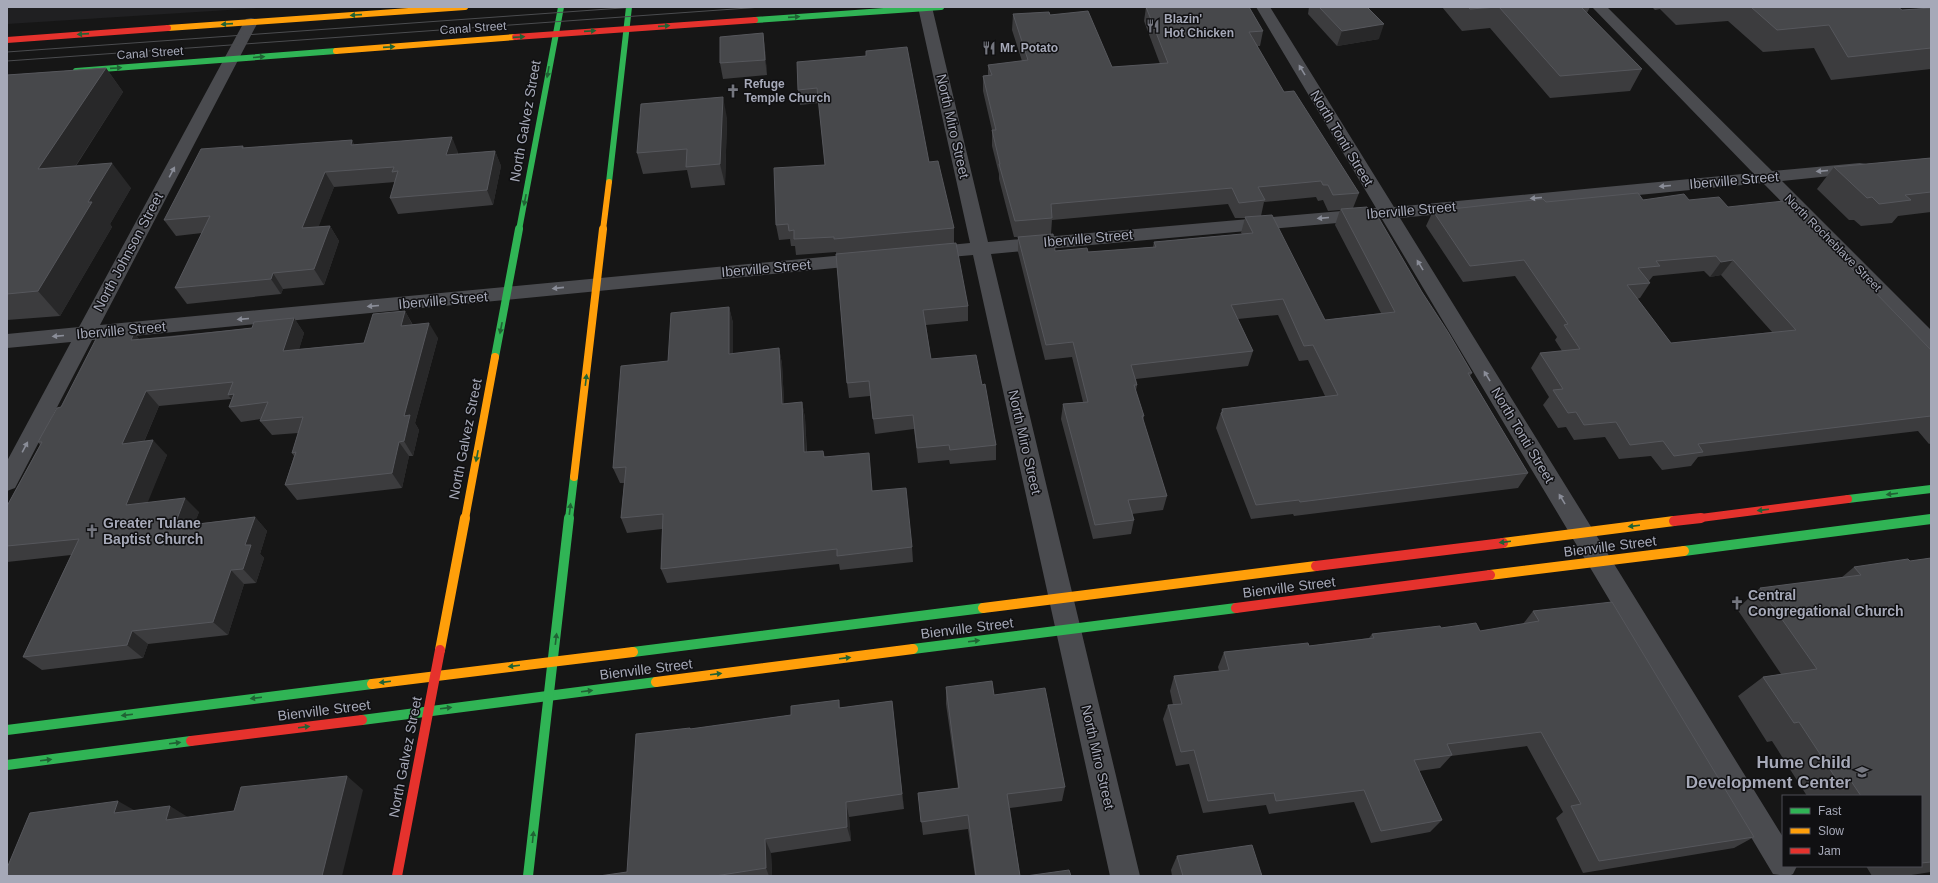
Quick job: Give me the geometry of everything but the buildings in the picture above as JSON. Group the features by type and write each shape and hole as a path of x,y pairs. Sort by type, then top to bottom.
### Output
{"street":[{"name":"Canal Street","path":"7,40 251,22 307,21 465,7"},
{"name":"North Galvez Street","path":"397,876 561,7"},
{"path":"528,876 625,29 629,7"},
{"name":"Canal Street","path":"69,71 232,59 295,51 625,29 872,9 931,7"},
{"name":"North Miro Street","path":"931,7 981,248 1125,876"},
{"name":"North Tonti Street","path":"1263,7 1782,862"},
{"name":"North Rocheblave Street","path":"1599,7 1931,342"},
{"name":"North Johnson Street","path":"7,482 84,334 251,22"},
{"name":"Iberville Street","path":"910,254 1388,212 1874,166"},
{"name":"Iberville Street","path":"7,341 879,257"},
{"name":"Bienville Street","path":"7,730 1931,489"},
{"name":"Bienville Street","path":"7,765 1931,519"},
{"name":"North Tonti Street","path":"1785,867 1790,876"}],"shaded area":[{"path":"7,7 275,7 7,24"}],"tram line":[{"path":"7,52 636,7"},
{"path":"7,61 762,7"}],"traffic: fast":[{"path":"495,357 561,7"},
{"path":"609,182 629,7"},
{"path":"755,20 941,7"},
{"path":"76,71 336,51"},
{"path":"528,876 574,477"},
{"path":"1848,499 1931,489"},
{"path":"1684,551 1931,519"},
{"path":"633,652 983,608"},
{"path":"913,649 1236,608"},
{"path":"362,720 656,682"},
{"path":"7,730 372,684"},
{"path":"7,765 191,741"}],"traffic: slow":[{"path":"168,28 465,7"},
{"path":"336,51 515,37"},
{"path":"574,477 609,182"},
{"path":"440,650 495,357"},
{"path":"1503,543 1674,521"},
{"path":"1490,575 1684,551"},
{"path":"983,608 1316,566"},
{"path":"656,682 913,649"},
{"path":"372,684 633,652"}],"traffic: jam":[{"path":"515,37 755,20"},
{"path":"7,40 168,28"},
{"path":"1674,521 1848,499"},
{"path":"1316,566 1503,543"},
{"path":"1236,608 1490,575"},
{"path":"397,876 440,650"},
{"path":"191,741 362,720"}],"place":[{"name":"Blazin' Hot Chicken","path":"1153,26"},
{"name":"Mr. Potato","path":"989,48"},
{"name":"Refuge Temple Church","path":"733,91"},
{"name":"Greater Tulane Baptist Church","path":"92,531"},
{"name":"Central Congregational Church","path":"1737,603"},
{"name":"Hume Child Development Center","path":"1862,772"}]}
